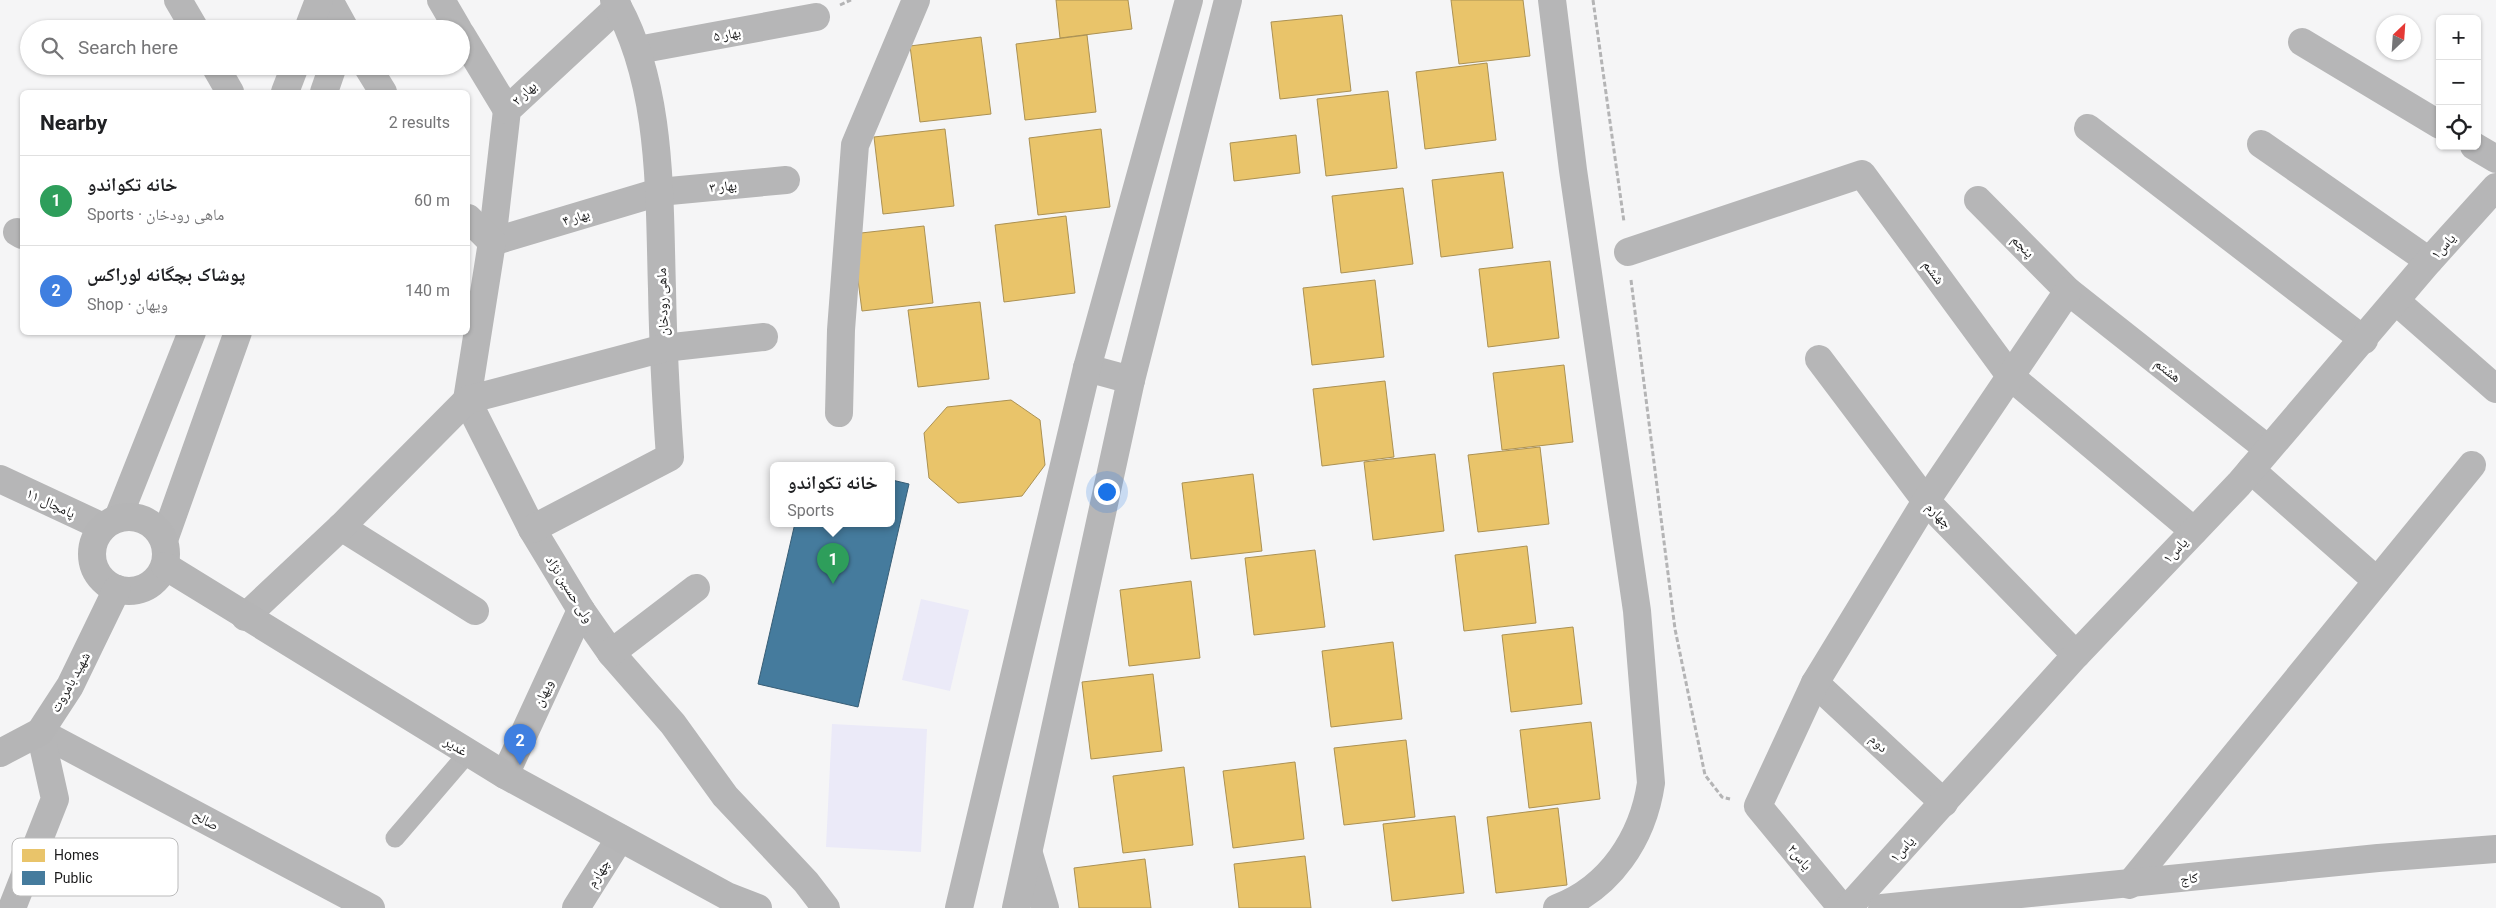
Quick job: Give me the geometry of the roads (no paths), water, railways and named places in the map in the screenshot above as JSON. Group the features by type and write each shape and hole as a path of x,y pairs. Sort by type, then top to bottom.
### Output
{"main road":[{"path":"137,517 153,525 164,553 157,578 146,587 131,591 117,589 101,579 93,562 93,543 110,522 137,517"},
{"name":"غدیر","path":"164,553 246,617 468,753 727,896 758,908"},
{"name":"شهید بامروت","path":"0,753 40,732 70,686 117,589"}],"street":[{"path":"178,0 189,20"},
{"path":"311,20 319,0"},
{"path":"329,0 340,20"},
{"path":"441,0 453,20"},
{"path":"839,413 841,330 854,145 916,0"},
{"path":"959,908 1087,368 1189,0"},
{"path":"1016,908 1131,380 1228,0"},
{"path":"1552,0 1573,170 1637,611 1651,783 1647,808 1636,835 1620,860 1602,880 1577,900 1557,908"},
{"name":"ماهی رودخان","path":"532,529 670,457 659,192 650,101 638,50 616,3"},
{"name":"بهار ۲","path":"492,242 506,110 616,3"},
{"name":"بهار ۵","path":"638,50 816,18"},
{"path":"2302,42 2436,123"},
{"path":"470,49 506,110"},
{"path":"220,75 229,90"},
{"path":"286,90 292,75"},
{"path":"325,90 330,75"},
{"path":"373,75 382,90"},
{"path":"2088,128 2364,340"},
{"path":"2261,144 2429,261"},
{"path":"2481,150 2496,159"},
{"name":"ششم","path":"1628,252 1862,174 2011,377 2194,531"},
{"name":"بهار ۳","path":"659,192 786,180"},
{"name":"یاس۱","path":"1848,908 2076,655 2250,470 2364,340 2429,261 2496,187"},
{"name":"بهار ۴","path":"492,242 659,192"},
{"name":"پنجم","path":"1978,200 2068,291"},
{"path":"467,400 492,242 470,220"},
{"path":"1815,682 1926,501 2068,291"},
{"name":"هشتم","path":"2068,291 2268,449"},
{"path":"2396,302 2496,389"},
{"path":"110,522 191,335"},
{"path":"164,553 237,335"},
{"path":"246,617 340,527 467,400 664,348 764,338"},
{"name":"چهارم","path":"1820,359 1926,501 2076,655"},
{"path":"1087,368 1131,380"},
{"name":"ولی حسین نژاد","path":"467,400 532,529 581,610 611,653 674,724 725,796 806,882 826,908"},
{"path":"2129,884 2472,465"},
{"path":"2250,470 2378,581"},
{"name":"پامچال ۱۱","path":"0,479 110,522"},
{"path":"340,527 475,611"},
{"path":"611,653 696,588"},
{"name":"ویهان","path":"505,775 581,610"},
{"name":"دوم","path":"1815,682 1944,802"},
{"name":"یاس۲","path":"1815,682 1758,806 1842,908"},
{"path":"0,768 40,732 55,800 40,838"},
{"name":"صالح","path":"40,732 371,908"},
{"name":"چهارم","path":"576,908 620,838"},
{"name":"کاج","path":"1882,908 2378,858 2496,849"},
{"path":"1028,852 1045,908"},
{"path":"12,908 17,896"}],"lane":[{"path":"396,838 468,753"}],"place":[{"name":"خانه تکواندو","path":"833,584"},
{"name":"پوشاک بچگانه لوراکس","path":"520,765"}]}
